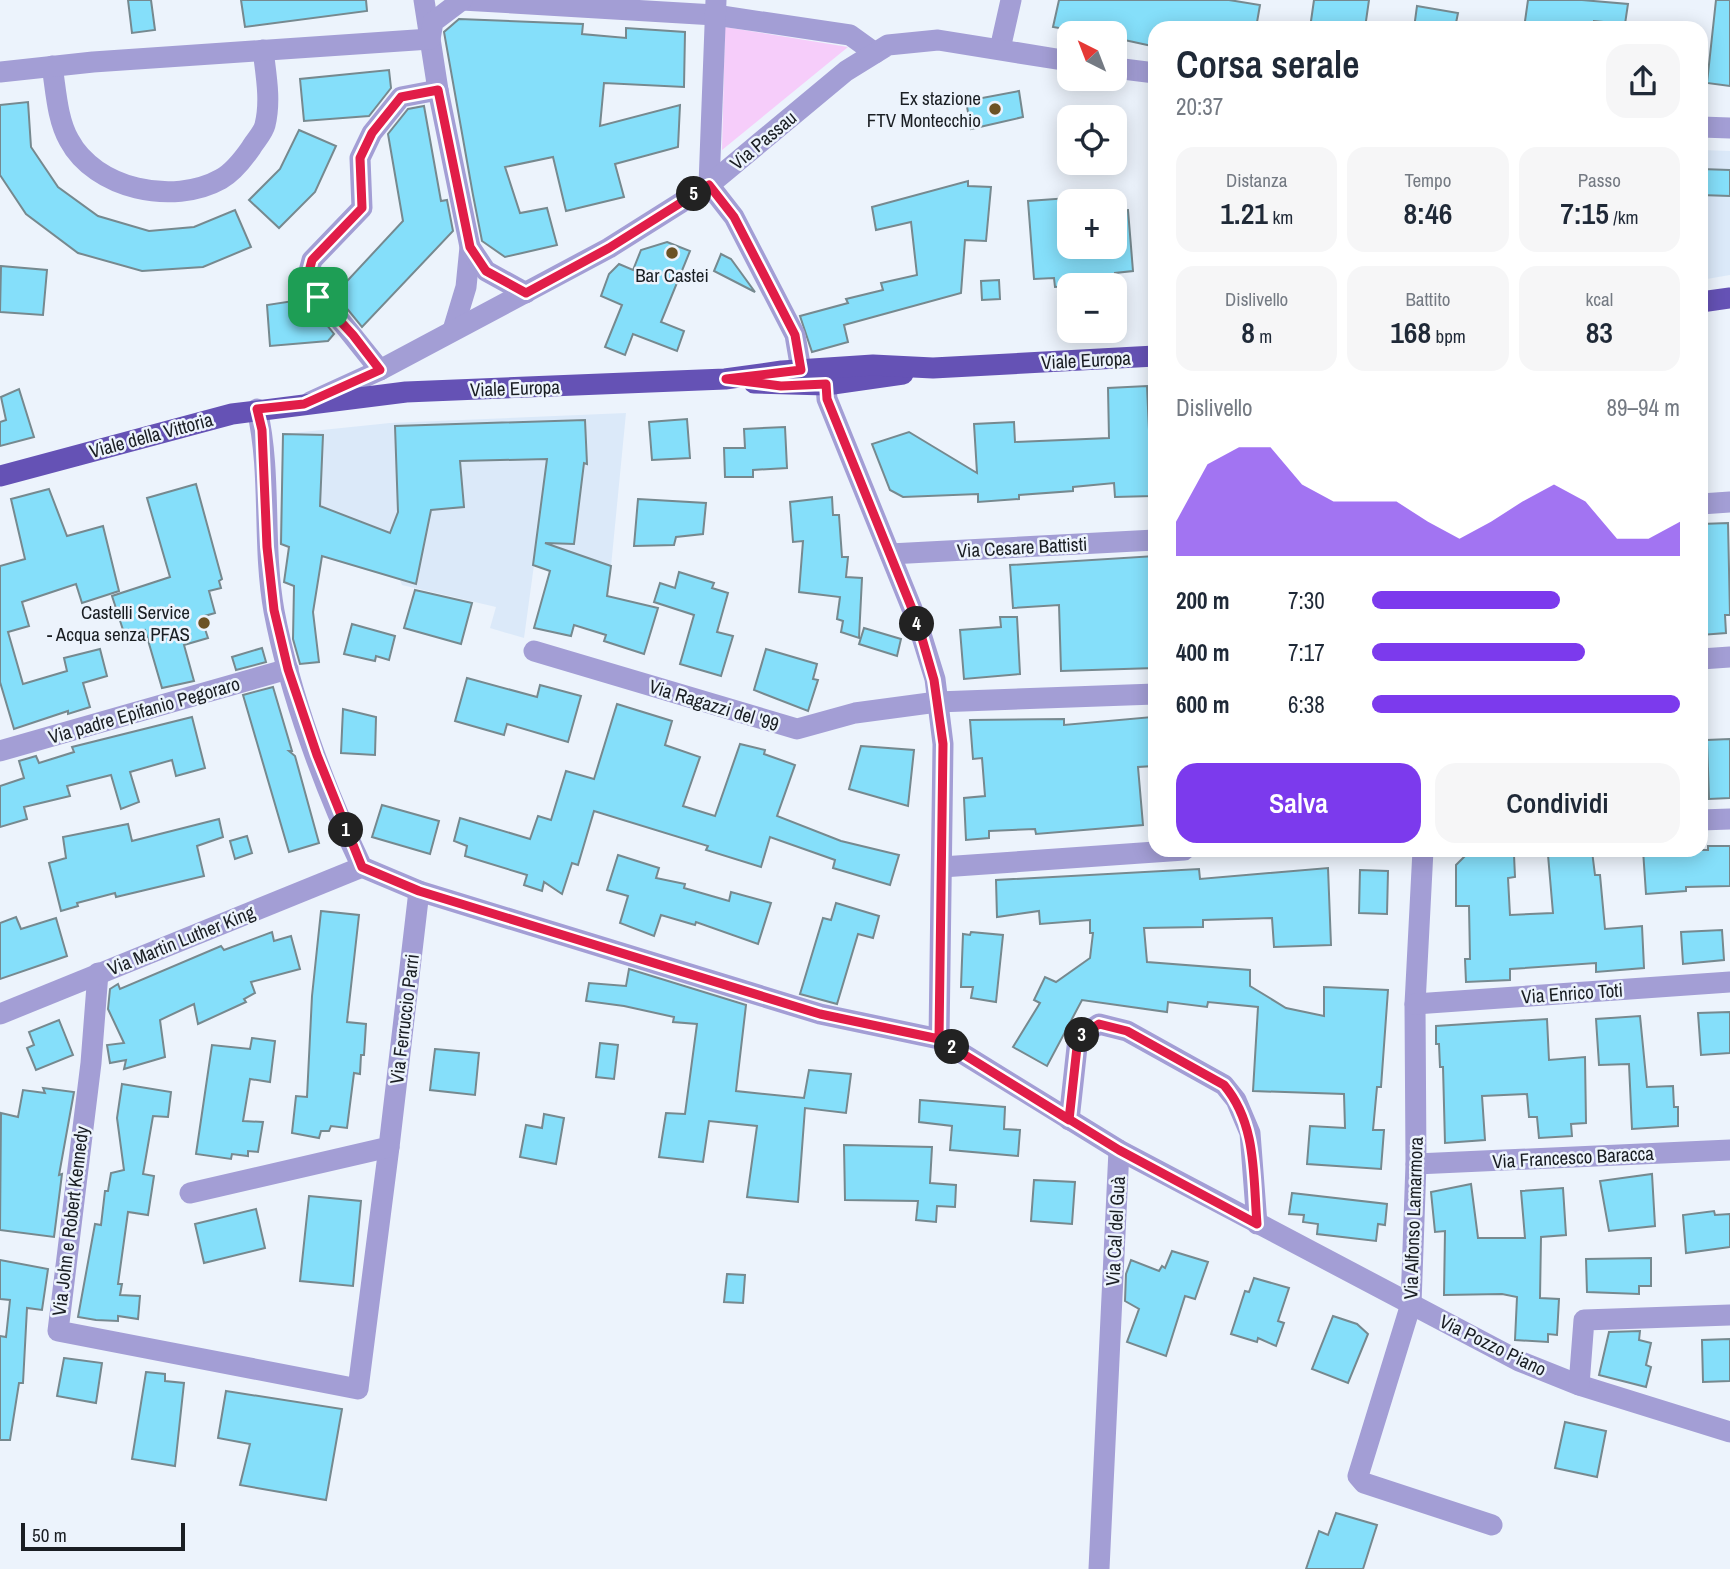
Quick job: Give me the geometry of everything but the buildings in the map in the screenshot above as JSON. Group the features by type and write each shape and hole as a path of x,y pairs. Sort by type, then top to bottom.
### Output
{"main road":[{"path":"1708,301 1730,298"},
{"name":"Viale Europa","path":"304,404 406,393 726,379 873,365 933,368 1148,356"},
{"name":"Viale Europa","path":"726,379 781,386 826,384 879,380 933,368"},
{"name":"Viale della Vittoria","path":"0,476 257,409 304,404"}],"street":[{"path":"424,0 438,90 470,247 466,287 453,330"},
{"path":"430,39 433,22 462,0 715,7 850,35 874,53"},
{"path":"1000,49 1011,0"},
{"path":"715,7 709,185 734,217 795,335 801,370"},
{"path":"0,72 430,39"},
{"name":"Via Passau","path":"304,404 380,370 609,248 709,185 846,71 888,45 938,40 1057,59"},
{"path":"52,66 68,140 86,163 108,180 149,191 183,190 221,179 244,157 265,128 268,90 263,50"},
{"path":"1127,70 1148,72"},
{"path":"380,370 307,279 312,260 362,208 360,158 372,133 401,97 438,90"},
{"path":"1708,127 1730,128"},
{"path":"470,247 486,271 526,293"},
{"path":"257,409 262,430 267,547 274,610 288,669 317,755 362,867 419,891 820,1014 939,1039 943,744 934,680 917,621 827,399 826,384"},
{"path":"1708,504 1730,502"},
{"name":"Via Cesare Battisti","path":"890,554 1148,540"},
{"name":"Via Ragazzi del '99","path":"534,650 797,729 855,713 937,702 1148,694"},
{"path":"1708,659 1730,657"},
{"name":"Via padre Epifanio Pegoraro","path":"0,751 288,669"},
{"path":"1708,820 1730,819"},
{"path":"942,867 1148,853"},
{"name":"Via Alfonso Lamarmora","path":"1423,857 1415,1004 1416,1164 1410,1304 1358,1476 1364,1483 1492,1525"},
{"name":"Via Martin Luther King","path":"0,1014 362,867"},
{"name":"Via Ferruccio Parri","path":"358,1388 419,891"},
{"name":"Via John e Robert Kennedy","path":"98,973 91,1062 56,1324 58,1331 358,1388"},
{"name":"Via Enrico Toti","path":"1415,1004 1730,982"},
{"path":"1069,1120 1078,1038 1099,1024 1127,1031 1224,1085 1236,1100 1250,1133 1257,1224"},
{"name":"Via Cal del Guà","path":"939,1039 1119,1150 1099,1569"},
{"path":"190,1193 389,1147"},
{"name":"Via Pozzo Piano","path":"1119,1150 1520,1361 1579,1385 1730,1432"},
{"name":"Via Francesco Baracca","path":"1416,1164 1730,1150"},
{"path":"1579,1385 1584,1321 1730,1315"}],"shaded area":[{"path":"725,27 848,47 722,150"},
{"path":"1708,150 1730,151 1730,275 1708,279"},
{"path":"626,413 609,587 534,565 524,638 490,628 496,607 402,585 400,580 279,544 283,434 390,423"}],"place":[{"name":"Ex stazione FTV Montecchio","path":"995,109"},
{"name":"Bar Castei","path":"672,253"},
{"name":"Castelli Service - Acqua senza PFAS","path":"204,623"}],"route":[{"path":"318,297 307,279 312,260 362,208 360,158 372,133 401,97 438,90 470,247 486,271 526,293 609,248 709,185 734,217 795,335 801,370 726,379 781,386 826,384 827,399 917,621 934,680 943,744 939,1039 1004,1079 1069,1120 1078,1038 1099,1024 1127,1031 1224,1085 1236,1100 1250,1133 1257,1224 1119,1150 1069,1120 939,1039 820,1014 419,891 362,867 317,755 288,669 274,610 267,547 262,430 257,409 304,404 380,370 318,297"}]}
